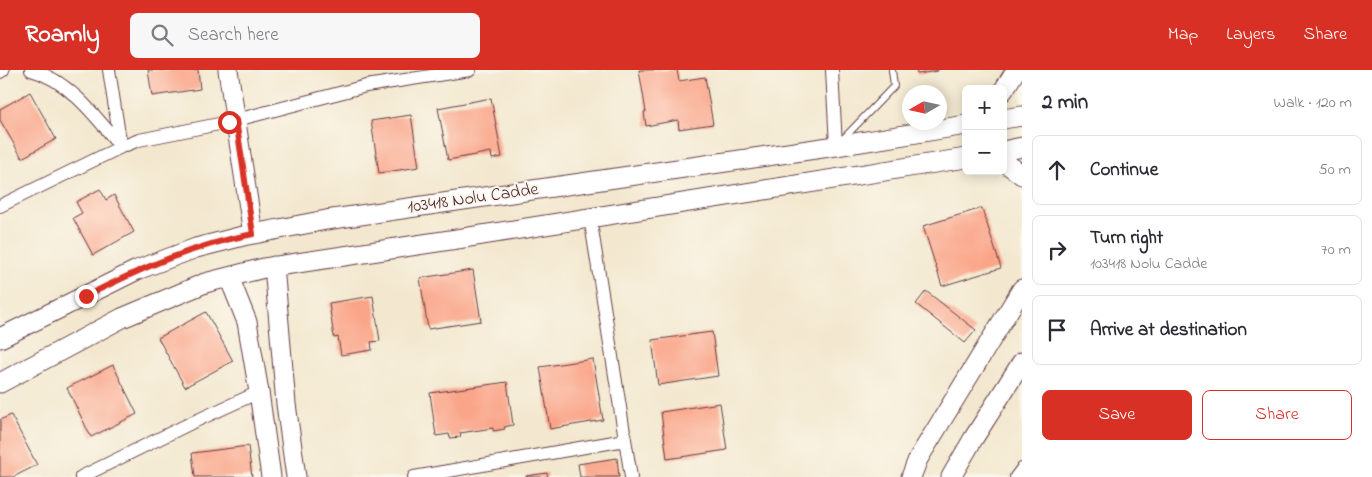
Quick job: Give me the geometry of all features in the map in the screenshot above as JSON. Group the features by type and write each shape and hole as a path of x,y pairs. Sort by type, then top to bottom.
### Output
{"main road":[{"path":"228,70 253,234"},
{"path":"1007,85 1016,70"},
{"path":"1007,118 1022,116"},
{"name":"103418 Nolu Cadde","path":"0,338 137,270 196,248 253,234 326,220 836,146 962,126"},
{"path":"1007,150 1022,147"},
{"path":"0,383 122,318 205,283 274,266 962,159"},
{"path":"1007,164 1022,176"},
{"path":"274,266 286,404 296,477"},
{"path":"228,277 247,322 260,392 272,477"},
{"path":"911,477 918,459 1022,289"},
{"path":"951,477 973,438 1022,362"}],"street":[{"path":"31,70 42,73 71,92 96,117 121,147"},
{"path":"109,70 121,147"},
{"path":"0,206 139,140 236,120 366,86 470,70"},
{"path":"832,70 836,146"},
{"path":"590,217 631,477"},
{"path":"81,477 189,424 260,392"},
{"path":"414,477 467,472 625,440"},
{"path":"1016,477 1022,469"}],"lane":[{"path":"836,146 894,86 892,70"}],"building":[{"path":"148,70 198,70 200,89 152,96"},
{"path":"639,70 677,70 679,81 705,77 713,124 679,129 678,120 646,126 644,112 646,112"},
{"path":"916,70 938,70 938,71 917,74"},
{"path":"30,92 56,139 22,158 0,120 0,109"},
{"path":"491,98 502,157 492,159 491,152 448,160 438,108"},
{"path":"411,115 419,167 379,173 371,121"},
{"path":"100,189 106,200 114,195 134,232 93,255 73,218 82,213 76,202"},
{"path":"982,208 1001,268 942,286 923,226"},
{"path":"473,270 481,321 428,329 420,278"},
{"path":"926,291 976,330 965,343 916,304"},
{"path":"373,296 380,341 371,342 372,350 341,355 338,337 334,338 329,303"},
{"path":"206,312 233,361 185,387 158,338"},
{"path":"712,332 718,376 658,385 652,340"},
{"path":"593,359 603,420 550,429 540,367"},
{"path":"113,365 137,414 91,437 67,388"},
{"path":"507,382 513,425 504,427 505,429 493,431 493,428 460,433 461,437 450,438 449,434 436,436 430,393"},
{"path":"720,403 727,450 667,459 661,412"},
{"path":"11,415 37,465 13,477 0,477 0,420"},
{"path":"248,446 252,477 195,477 192,453"},
{"path":"617,458 619,477 580,477 578,464"},
{"path":"547,473 548,477 526,477 526,476"}],"route":[{"path":"86,296 137,270 196,248 253,234 236,120 229,122"}]}
